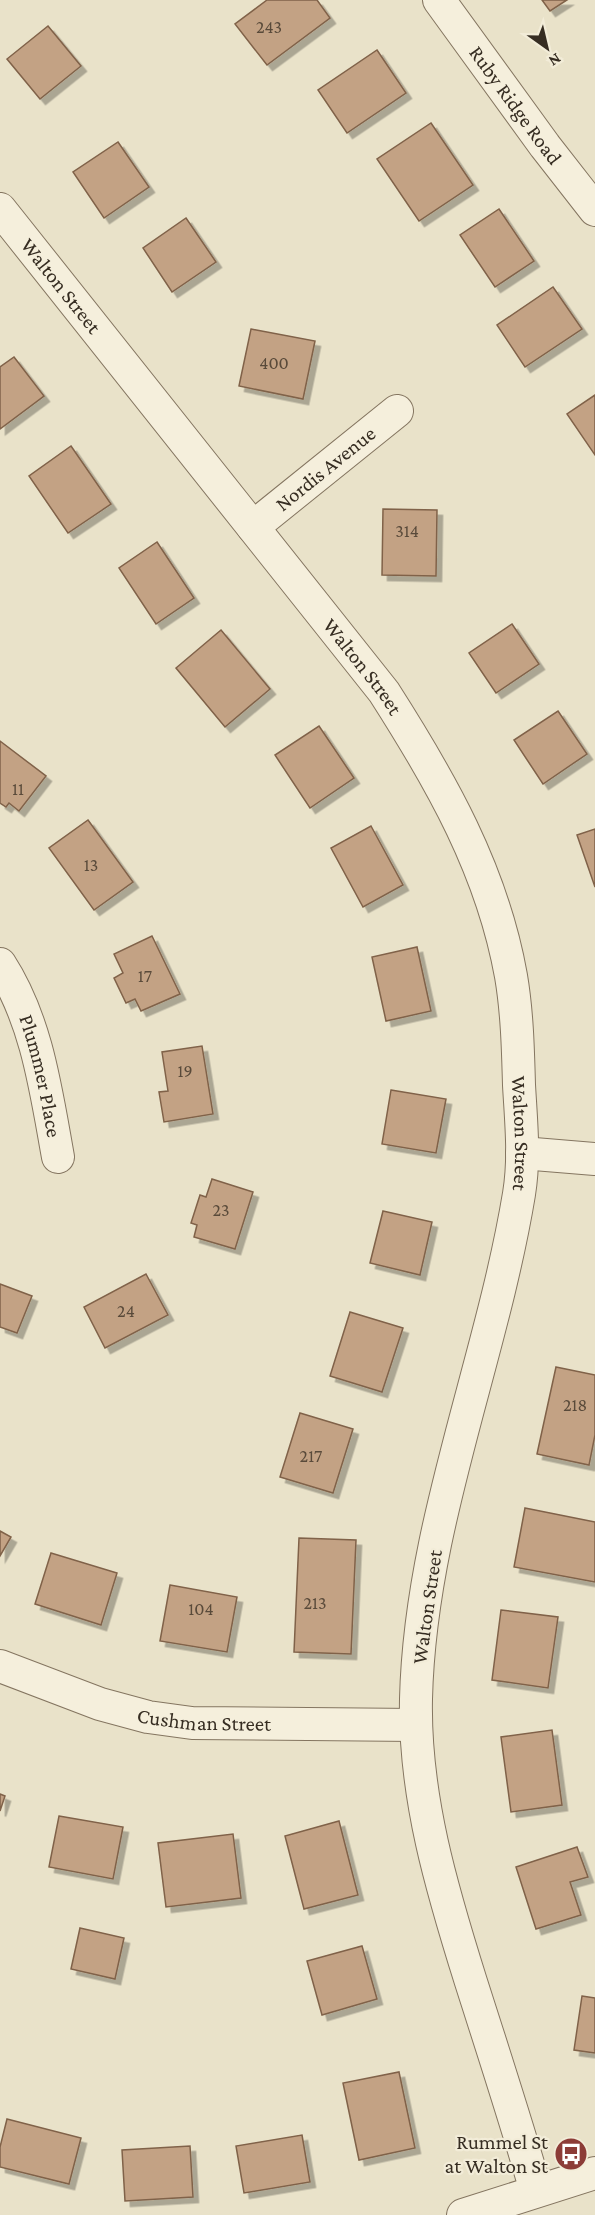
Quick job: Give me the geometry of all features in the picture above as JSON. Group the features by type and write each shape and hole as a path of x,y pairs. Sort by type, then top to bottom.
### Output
{"street":[{"name":"Ruby Ridge Road","path":"438,0 545,147 595,210"},
{"name":"Walton Street","path":"0,209 384,692 431,765 465,830 502,933 512,978 517,1023 522,1153 520,1190 508,1252 434,1550 421,1635 416,1752 435,1860 536,2191"},
{"name":"Nordis Avenue","path":"253,526 397,411"},
{"name":"Plummer Place","path":"0,964 20,998 28,1021 58,1157"},
{"path":"522,1153 595,1159"},
{"name":"Cushman Street","path":"0,1666 100,1704 148,1717 192,1723 416,1725"},
{"path":"463,2215 595,2173"}],"building":[{"path":"267,0 317,0 330,18 267,65 235,24"},
{"path":"542,0 567,0 550,11"},
{"path":"48,26 81,66 40,99 7,59"},
{"path":"377,50 406,93 347,133 318,90"},
{"path":"431,123 473,185 419,221 377,159"},
{"path":"118,142 149,187 104,218 73,172"},
{"path":"499,209 534,261 495,287 460,235"},
{"path":"186,218 216,262 172,292 143,248"},
{"path":"553,287 582,329 525,367 497,325"},
{"path":"251,329 315,341 303,399 239,386"},
{"path":"14,357 44,396 0,429 0,367"},
{"path":"595,395 595,455 567,414"},
{"path":"71,446 111,504 68,533 29,476"},
{"path":"383,509 437,510 436,576 382,575"},
{"path":"157,542 194,598 156,624 119,568"},
{"path":"512,624 539,664 496,693 469,653"},
{"path":"221,630 270,689 225,727 176,668"},
{"path":"558,711 587,754 543,784 514,740"},
{"path":"319,726 354,778 310,808 275,755"},
{"path":"0,741 46,776 19,811 9,803 6,807 0,803"},
{"path":"88,820 133,882 94,910 49,848"},
{"path":"371,826 403,885 363,907 331,848"},
{"path":"595,829 595,887 577,835"},
{"path":"152,936 180,994 141,1011 135,999 126,1003 114,978 123,973 114,954"},
{"path":"417,947 431,1011 386,1021 372,957"},
{"path":"202,1046 213,1114 164,1122 159,1092 168,1091 162,1052"},
{"path":"391,1090 446,1099 436,1153 382,1144"},
{"path":"212,1179 253,1192 235,1249 194,1237 197,1225 191,1223 200,1195 206,1197"},
{"path":"383,1211 432,1222 420,1275 370,1263"},
{"path":"146,1274 168,1315 105,1348 84,1307"},
{"path":"0,1284 32,1296 17,1333 0,1327"},
{"path":"350,1312 403,1328 382,1392 330,1376"},
{"path":"556,1367 595,1375 595,1435 589,1465 537,1454"},
{"path":"300,1413 353,1429 333,1493 280,1477"},
{"path":"525,1508 595,1522 595,1582 514,1567"},
{"path":"0,1531 11,1537 0,1556"},
{"path":"299,1538 356,1540 351,1654 294,1652"},
{"path":"51,1553 117,1573 101,1625 35,1604"},
{"path":"170,1585 237,1597 227,1652 160,1641"},
{"path":"501,1610 558,1617 548,1688 492,1680"},
{"path":"552,1730 562,1805 511,1812 501,1737"},
{"path":"0,1794 5,1796 0,1811"},
{"path":"59,1816 123,1827 113,1879 49,1867"},
{"path":"339,1821 358,1895 304,1909 285,1836"},
{"path":"233,1834 241,1898 166,1907 158,1843"},
{"path":"577,1847 588,1877 570,1882 581,1915 536,1929 516,1867"},
{"path":"80,1928 124,1938 115,1979 71,1969"},
{"path":"362,1946 377,1999 322,2015 307,1961"},
{"path":"582,1996 595,1998 595,2053 574,2050"},
{"path":"399,2072 415,2148 359,2160 343,2083"},
{"path":"7,2119 81,2138 69,2184 0,2167 0,2147"},
{"path":"302,2135 310,2182 244,2193 236,2146"},
{"path":"190,2146 193,2197 125,2201 122,2150"}],"place":[{"name":"Rummel St at Walton St","path":"571,2154"}]}
